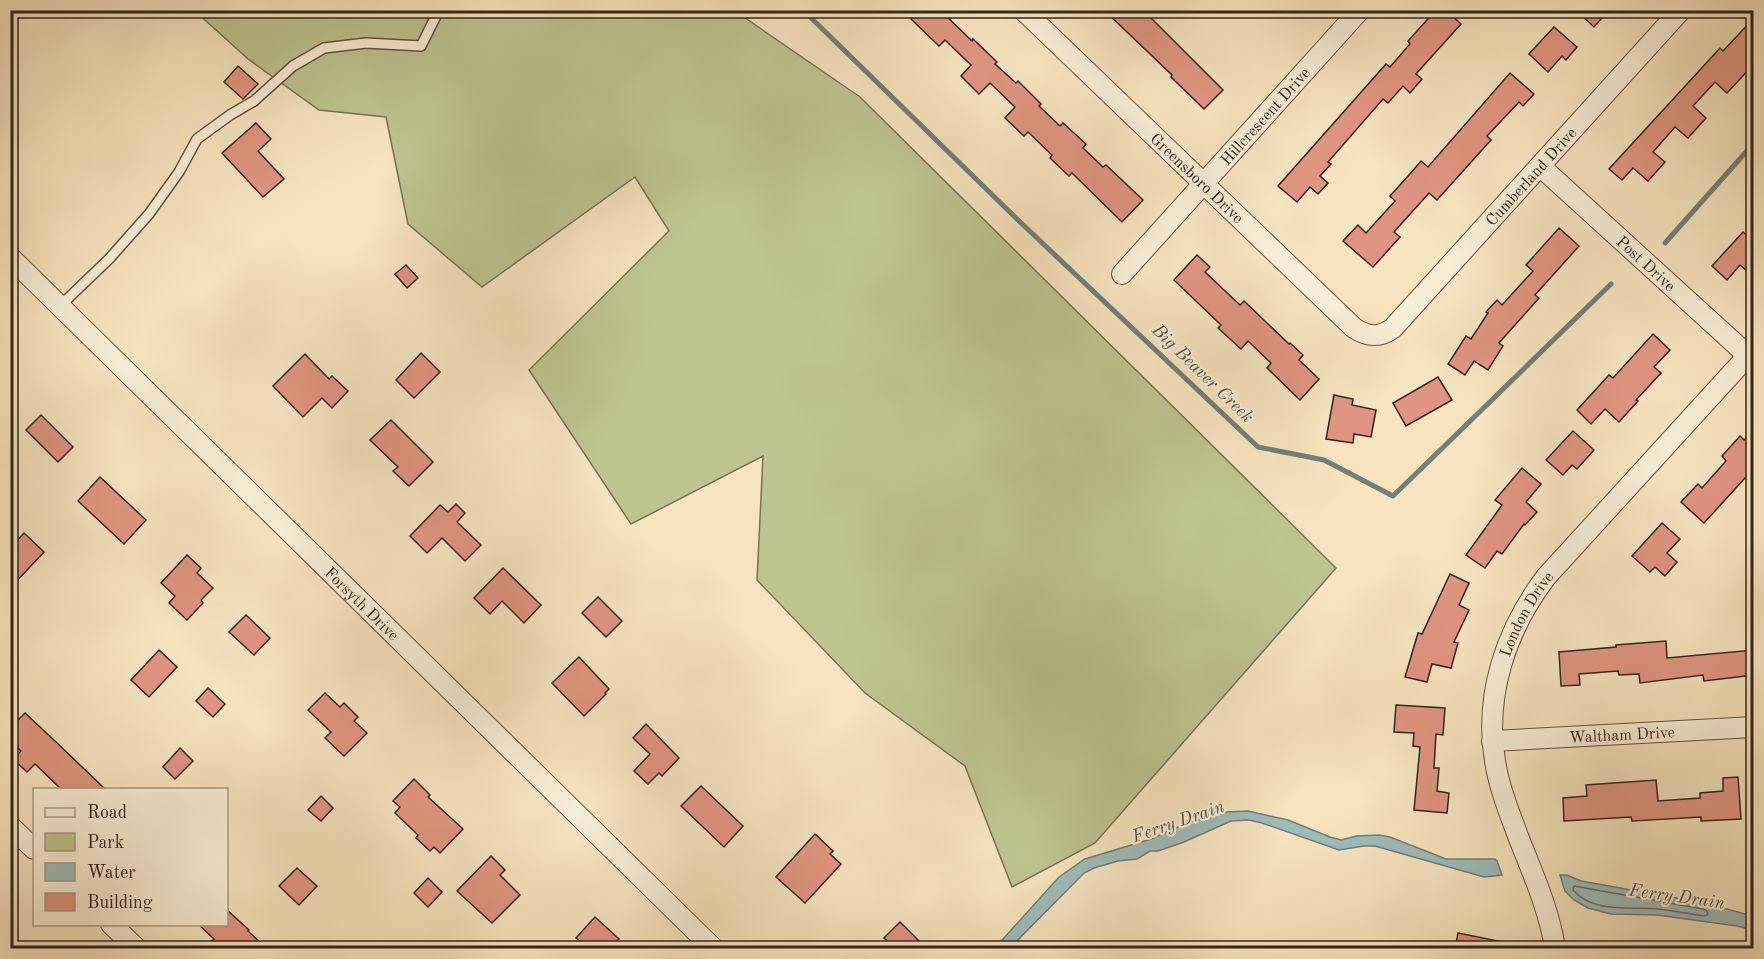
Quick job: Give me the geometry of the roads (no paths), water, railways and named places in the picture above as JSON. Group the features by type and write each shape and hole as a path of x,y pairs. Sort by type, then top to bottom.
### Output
{"street":[{"name":"Greensboro Drive","path":"1023,10 1354,328 1367,335 1377,336"},
{"name":"Hillcrescent Drive","path":"1122,274 1360,10"},
{"name":"Cumberland Drive","path":"1377,336 1393,328 1681,10"},
{"name":"Post Drive","path":"1540,166 1751,355"},
{"name":"Forsyth Drive","path":"10,257 713,948"},
{"name":"London Drive","path":"1555,948 1544,903 1501,787 1492,741 1493,704 1504,654 1519,618 1534,592 1554,567 1751,355"},
{"name":"Waltham Drive","path":"1492,741 1754,727"},
{"path":"10,826 33,848"},
{"path":"113,926 136,948"}],"lane":[{"path":"60,306 109,259 149,214 179,172 197,139 254,101 293,66 324,48 366,42 421,46 436,16 442,10"}],"water":[{"name":"Ferry Drain","path":"1248,811 1288,820 1341,840 1357,836 1379,835 1390,837 1446,859 1495,859 1502,875 1484,877 1375,846 1339,850 1262,823 1249,820 1231,821 1184,842 1158,851 1150,851 1137,859 1118,861 1084,873 1010,948 995,948 1059,877 1085,859 1151,839 1187,823 1227,812"},
{"name":"Ferry Drain","path":"1560,875 1567,875 1581,881 1704,903 1753,916 1753,930 1657,915 1611,914 1588,908 1574,900 1565,891"}],"waterway":[{"name":"Big Beaver Creek","path":"803,10 1019,221 1258,447 1324,460 1393,496 1611,284"},
{"name":"Big Beaver Creek","path":"1665,243 1754,143"}]}
